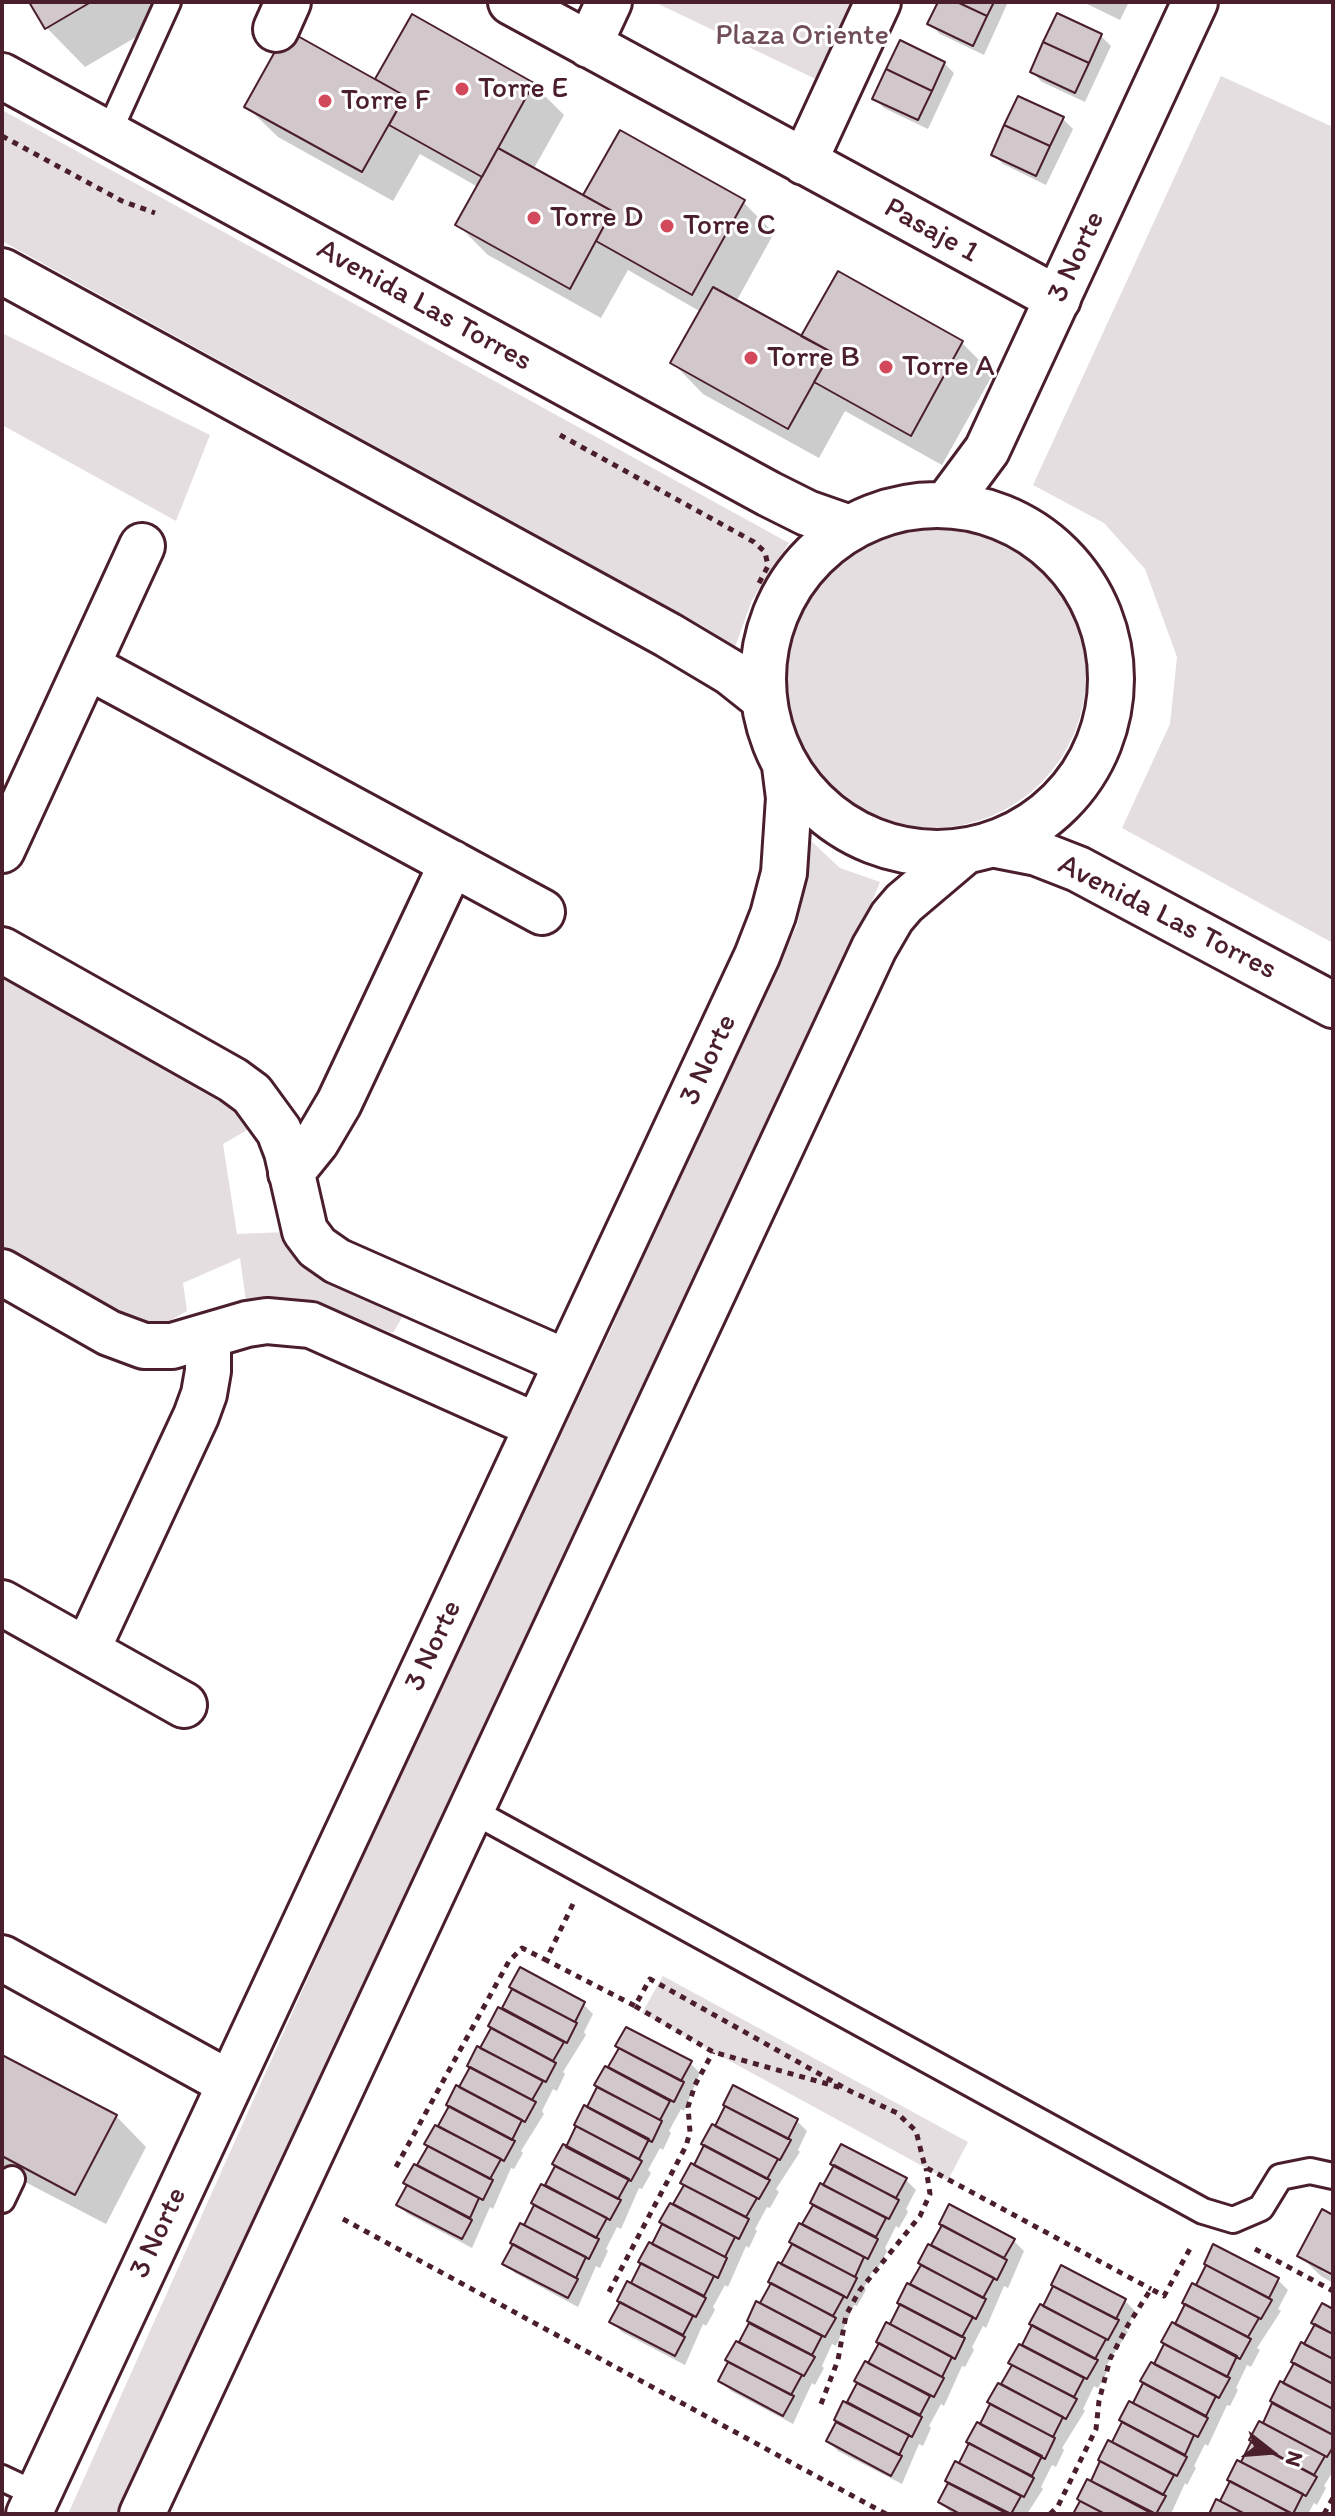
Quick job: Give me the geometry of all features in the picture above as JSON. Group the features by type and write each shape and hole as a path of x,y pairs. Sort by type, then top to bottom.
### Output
{"street":[{"name":"Pasaje 1","path":"511,2 1058,299"},
{"path":"589,45 609,2"},
{"path":"804,162 878,2"},
{"name":"3 Norte","path":"947,504 987,450 1195,2"},
{"name":"Avenida Las Torres","path":"2,76 769,494 807,513 850,528"},
{"path":"2,271 668,635 730,672 764,699"},
{"path":"142,2514 874,948 904,903 979,849 1036,824 1066,798 1089,766 1105,730 1111,691 1110,651 1099,613 1080,578 1053,549 1030,531 976,508 947,504 913,506 881,514 850,528 826,545 806,565 783,598 767,641 763,670 764,699 768,722 785,766"},
{"path":"2,850 142,546"},
{"path":"87,666 542,912"},
{"name":"Avenida Las Torres","path":"785,766 813,802 847,829 874,843 903,851 932,854 979,849 1037,853 1078,869 1333,1005"},
{"name":"3 Norte","path":"23,2496 229,2083 757,956 773,915 784,873 789,836 785,766"},
{"path":"291,1173 316,1142 339,1103 452,863"},
{"path":"2,950 233,1080 252,1094 279,1131 305,1231 317,1247 337,1261 566,1362"},
{"path":"2,1272 126,1341 158,1347 267,1321 311,1325 537,1426"},
{"path":"87,1650 196,1416 208,1371 208,1336"},
{"path":"2,1603 184,1705"},
{"path":"2,1958 229,2083"}],"lane":[{"path":"108,134 168,2"},
{"path":"471,1810 1208,2217 1233,2220 1261,2208 1280,2177 1310,2171 1333,2176"}],"path":[{"path":"2,136 122,201 158,214"},
{"path":"559,435 754,542 765,552 768,566 758,585 783,598"},
{"path":"546,1960 588,1874"},
{"path":"396,2167 509,1961 522,1948 635,2006 713,2052 850,2091"},
{"path":"635,2006 650,1979 850,2091 897,2113 916,2131 930,2194 920,2216 860,2290 846,2315 838,2360 821,2404"},
{"path":"609,2292 686,2146 690,2132 688,2107 695,2085 713,2052"},
{"path":"925,2167 1164,2296 1208,2217 1333,2291"},
{"path":"343,2219 886,2514"},
{"path":"1050,2514 1058,2506 1096,2429 1099,2401 1110,2359 1151,2289"},
{"path":"1324,2514 1333,2498"}],"green space":[{"name":"Plaza Oriente","path":"654,2 860,2 822,82"},
{"path":"1221,76 1333,127 1333,943 1122,828 1170,724 1177,657 1145,569 1104,523 1033,485"},
{"path":"2,110 789,543 752,600 735,647 703,626 2,241"},
{"path":"2,333 210,435 176,521 2,425"},
{"path":"932,520 962,523 991,532 1017,546 1041,565 1060,589 1074,615 1083,644 1086,674 1083,704 1074,733 1060,759 1041,783 1017,802 991,816 962,825 932,828 902,825 873,816 847,802 823,783 804,759 790,733 781,704 778,674 781,644 790,615 804,589 823,565 847,546 873,532 902,523"},
{"path":"809,839 840,868 880,882 870,906 773,1107 122,2514 68,2514 415,1739 611,1330 661,1204 797,926 808,871"},
{"path":"2,979 216,1090 239,1113 249,1129 223,1144 237,1234 285,1232 404,1314 393,1333 317,1304 285,1299 246,1301 240,1258 183,1283 187,1311 155,1329 135,1328 2,1249"},
{"path":"663,1976 968,2142 948,2180 642,2013"}],"building":[{"path":"29,2 91,2 45,29"},
{"path":"938,2 957,2 987,16 973,46 927,24"},
{"path":"957,2 994,2 987,16"},
{"path":"1057,13 1102,34 1089,63 1043,42"},
{"name":"Torre E","path":"412,14 534,83 482,177 389,125 405,96 375,79"},
{"name":"Torre F","path":"287,30 405,96 362,172 244,107"},
{"path":"900,40 945,62 932,91 886,69"},
{"path":"1043,42 1089,63 1075,93 1030,72"},
{"path":"886,69 932,91 918,120 872,99"},
{"path":"1018,96 1064,117 1050,146 1004,125"},
{"path":"1004,125 1050,146 1036,176 991,155"},
{"name":"Torre C","path":"620,130 745,200 692,295 596,241 612,211 583,195"},
{"name":"Torre D","path":"498,148 612,211 570,289 455,225"},
{"name":"Torre A","path":"838,271 963,341 911,436 814,382 831,352 801,336"},
{"name":"Torre B","path":"713,287 831,352 788,429 670,363"},
{"path":"520,1967 585,2002 575,2022 509,1987"},
{"path":"512,1989 577,2023 567,2043 502,2008"},
{"path":"498,2007 564,2042 553,2061 488,2026"},
{"path":"626,2027 692,2061 681,2081 615,2046"},
{"path":"491,2028 556,2063 546,2082 480,2048"},
{"path":"477,2046 543,2081 532,2100 467,2066"},
{"path":"619,2048 684,2082 674,2102 608,2067"},
{"path":"2,2055 117,2115 75,2195 2,2156"},
{"path":"605,2066 670,2101 660,2120 594,2085"},
{"path":"470,2067 536,2102 525,2122 459,2087"},
{"path":"456,2085 522,2120 512,2140 446,2105"},
{"path":"733,2085 798,2119 788,2139 723,2105"},
{"path":"597,2087 662,2121 652,2142 587,2107"},
{"path":"584,2105 649,2139 639,2159 574,2125"},
{"path":"449,2106 515,2141 504,2161 438,2126"},
{"path":"725,2106 791,2140 780,2160 715,2126"},
{"path":"712,2124 778,2159 767,2179 701,2144"},
{"path":"435,2125 501,2159 490,2179 424,2144"},
{"path":"576,2126 642,2161 631,2181 566,2147"},
{"path":"563,2144 629,2179 618,2199 552,2164"},
{"path":"841,2144 907,2178 896,2198 830,2164"},
{"path":"704,2145 770,2180 759,2199 694,2165"},
{"path":"428,2146 493,2180 483,2200 417,2165"},
{"path":"691,2163 757,2198 746,2217 680,2183"},
{"path":"414,2164 479,2198 470,2218 403,2183"},
{"path":"834,2165 899,2200 889,2219 823,2185"},
{"path":"555,2166 621,2200 610,2220 545,2185"},
{"path":"820,2183 886,2218 876,2237 810,2203"},
{"path":"541,2184 607,2218 596,2238 531,2203"},
{"path":"407,2185 472,2220 462,2239 396,2205"},
{"path":"684,2185 749,2219 739,2239 673,2204"},
{"path":"670,2203 735,2237 725,2257 659,2222"},
{"path":"949,2204 1015,2239 1004,2258 939,2224"},
{"path":"534,2205 599,2239 589,2259 524,2225"},
{"path":"813,2205 878,2239 868,2259 802,2224"},
{"path":"1322,2209 1333,2215 1333,2275 1297,2256"},
{"path":"520,2223 586,2257 576,2278 510,2243"},
{"path":"799,2223 864,2257 855,2277 789,2242"},
{"path":"662,2224 727,2258 718,2278 652,2244"},
{"path":"942,2225 1007,2260 997,2280 931,2245"},
{"path":"649,2242 714,2276 704,2296 638,2262"},
{"path":"513,2244 578,2279 568,2298 502,2264"},
{"path":"792,2244 857,2278 847,2298 781,2264"},
{"path":"928,2244 994,2278 983,2298 918,2263"},
{"path":"1213,2244 1279,2278 1269,2298 1204,2264"},
{"path":"778,2262 844,2296 833,2316 768,2282"},
{"path":"641,2263 706,2298 696,2317 631,2283"},
{"path":"921,2265 986,2299 976,2319 910,2284"},
{"path":"1061,2265 1126,2299 1116,2319 1051,2285"},
{"path":"1206,2265 1272,2300 1261,2319 1196,2285"},
{"path":"627,2281 693,2316 683,2335 617,2301"},
{"path":"771,2283 836,2318 825,2337 760,2303"},
{"path":"907,2283 973,2317 962,2337 897,2303"},
{"path":"1192,2283 1259,2318 1248,2337 1182,2303"},
{"path":"1053,2286 1119,2320 1108,2340 1043,2306"},
{"path":"756,2301 822,2336 812,2355 747,2321"},
{"path":"620,2302 685,2337 675,2356 609,2322"},
{"path":"1322,2303 1333,2309 1333,2334 1311,2323"},
{"path":"900,2304 965,2338 955,2359 890,2324"},
{"path":"1040,2304 1106,2339 1095,2359 1029,2324"},
{"path":"1185,2304 1251,2339 1240,2359 1175,2324"},
{"path":"886,2322 952,2357 942,2377 876,2342"},
{"path":"1172,2322 1237,2356 1227,2377 1161,2342"},
{"path":"749,2323 815,2357 804,2376 739,2342"},
{"path":"1315,2324 1333,2334 1333,2359 1304,2344"},
{"path":"1032,2325 1098,2360 1087,2379 1022,2345"},
{"path":"736,2341 802,2375 791,2395 725,2360"},
{"path":"1301,2342 1333,2359 1333,2384 1291,2362"},
{"path":"879,2343 944,2378 934,2397 868,2363"},
{"path":"1019,2344 1084,2378 1074,2397 1008,2363"},
{"path":"1164,2344 1230,2378 1219,2398 1154,2364"},
{"path":"865,2361 930,2396 920,2415 854,2381"},
{"path":"728,2362 794,2396 783,2416 718,2381"},
{"path":"1151,2362 1216,2396 1206,2416 1140,2381"},
{"path":"1294,2363 1333,2384 1333,2409 1283,2383"},
{"path":"1012,2365 1077,2399 1066,2419 1001,2384"},
{"path":"1280,2381 1333,2409 1333,2435 1270,2401"},
{"path":"857,2383 922,2417 912,2437 847,2402"},
{"path":"998,2383 1063,2417 1053,2437 987,2402"},
{"path":"1143,2383 1208,2418 1198,2437 1133,2403"},
{"path":"843,2401 909,2435 899,2455 834,2420"},
{"path":"1129,2401 1194,2435 1185,2455 1119,2420"},
{"path":"1272,2403 1333,2435 1333,2447 1327,2457 1263,2423"},
{"path":"990,2404 1055,2438 1045,2459 980,2424"},
{"path":"1259,2421 1325,2456 1314,2475 1249,2440"},
{"path":"836,2422 902,2456 891,2476 826,2441"},
{"path":"977,2422 1042,2456 1032,2476 966,2442"},
{"path":"1122,2422 1187,2457 1177,2476 1112,2442"},
{"path":"1108,2440 1174,2475 1163,2495 1098,2460"},
{"path":"1251,2442 1317,2477 1306,2496 1241,2462"},
{"path":"969,2443 1034,2478 1024,2497 959,2463"},
{"path":"1237,2460 1303,2494 1293,2514 1227,2480"},
{"path":"955,2461 1021,2496 1011,2514 945,2481"},
{"path":"1100,2461 1166,2496 1156,2514 1091,2481"},
{"path":"1087,2479 1153,2514 1105,2514 1080,2501 1077,2499"},
{"path":"1230,2481 1292,2514 1245,2514 1220,2501"},
{"path":"948,2483 1008,2514 960,2514 938,2502"},
{"path":"1216,2499 1220,2501 1245,2514 1209,2514"},
{"path":"1080,2501 1105,2514 1073,2514"}],"place":[{"name":"Torre E","path":"462,89"},
{"name":"Torre F","path":"325,101"},
{"name":"Torre D","path":"534,218"},
{"name":"Torre C","path":"667,226"},
{"name":"Torre B","path":"751,358"},
{"name":"Torre A","path":"886,367"}]}
